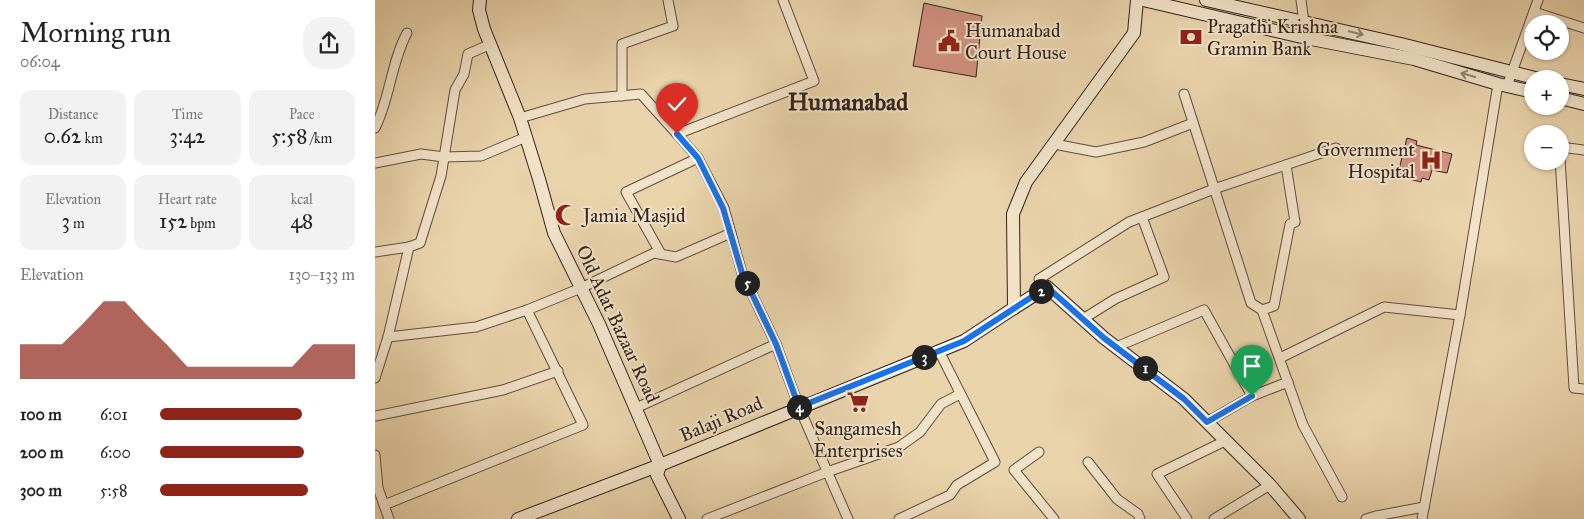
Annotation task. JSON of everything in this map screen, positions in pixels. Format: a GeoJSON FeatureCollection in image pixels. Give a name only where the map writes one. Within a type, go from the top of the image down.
{"type":"FeatureCollection","features":[{"type":"Feature","properties":{"kind":"street","name":"Old Adat Bazaar Road"},"geometry":{"type":"LineString","coordinates":[[480,0],[479,10],[483,29],[491,44],[520,118],[555,233],[661,465],[657,475],[679,519]]}},
{"type":"Feature","properties":{"kind":"street"},"geometry":{"type":"LineString","coordinates":[[622,96],[622,44],[673,26],[669,0]]}},
{"type":"Feature","properties":{"kind":"street"},"geometry":{"type":"LineString","coordinates":[[677,134],[813,81],[783,0]]}},
{"type":"Feature","properties":{"kind":"street"},"geometry":{"type":"LineString","coordinates":[[1013,308],[1013,214],[1026,182],[1134,33],[1137,0]]}},
{"type":"Feature","properties":{"kind":"street"},"geometry":{"type":"LineString","coordinates":[[1143,0],[1306,38],[1414,59],[1524,90]]}},
{"type":"Feature","properties":{"kind":"street"},"geometry":{"type":"LineString","coordinates":[[1206,0],[1401,44],[1524,76]]}},
{"type":"Feature","properties":{"kind":"street"},"geometry":{"type":"LineString","coordinates":[[1301,0],[1306,38]]}},
{"type":"Feature","properties":{"kind":"street"},"geometry":{"type":"LineString","coordinates":[[1422,519],[1503,85],[1512,73],[1538,0]]}},
{"type":"Feature","properties":{"kind":"street"},"geometry":{"type":"LineString","coordinates":[[1534,12],[1584,28]]}},
{"type":"Feature","properties":{"kind":"street"},"geometry":{"type":"LineString","coordinates":[[375,128],[383,109],[399,48],[407,33]]}},
{"type":"Feature","properties":{"kind":"street"},"geometry":{"type":"LineString","coordinates":[[375,252],[409,247],[421,243],[441,176],[455,90],[464,74],[468,54],[491,44]]}},
{"type":"Feature","properties":{"kind":"street"},"geometry":{"type":"LineString","coordinates":[[1569,86],[1584,89]]}},
{"type":"Feature","properties":{"kind":"street"},"geometry":{"type":"LineString","coordinates":[[520,118],[585,99],[641,94],[698,158],[723,208],[742,273],[776,344],[799,407],[848,519]]}},
{"type":"Feature","properties":{"kind":"street"},"geometry":{"type":"LineString","coordinates":[[1183,94],[1251,303],[1262,310],[1303,425],[1342,497]]}},
{"type":"Feature","properties":{"kind":"street"},"geometry":{"type":"LineString","coordinates":[[1569,100],[1584,104]]}},
{"type":"Feature","properties":{"kind":"street"},"geometry":{"type":"LineString","coordinates":[[1054,144],[1096,152],[1144,142],[1193,123]]}},
{"type":"Feature","properties":{"kind":"street"},"geometry":{"type":"LineString","coordinates":[[375,163],[421,154],[444,157],[481,156],[526,138]]}},
{"type":"Feature","properties":{"kind":"street"},"geometry":{"type":"LineString","coordinates":[[1299,519],[1270,485],[1184,399],[1116,347],[1039,279],[1129,222],[1214,189],[1336,148]]}},
{"type":"Feature","properties":{"kind":"street"},"geometry":{"type":"LineString","coordinates":[[1569,148],[1584,150]]}},
{"type":"Feature","properties":{"kind":"street"},"geometry":{"type":"LineString","coordinates":[[661,254],[626,192],[698,158]]}},
{"type":"Feature","properties":{"kind":"street"},"geometry":{"type":"LineString","coordinates":[[1262,310],[1274,306],[1290,224],[1295,222],[1286,165]]}},
{"type":"Feature","properties":{"kind":"street"},"geometry":{"type":"LineString","coordinates":[[1561,170],[1574,388],[1584,389]]}},
{"type":"Feature","properties":{"kind":"street"},"geometry":{"type":"LineString","coordinates":[[1083,319],[1115,300],[1164,277],[1142,217]]}},
{"type":"Feature","properties":{"kind":"street"},"geometry":{"type":"LineString","coordinates":[[388,336],[476,327],[527,310],[581,288],[654,253],[676,257],[731,233]]}},
{"type":"Feature","properties":{"kind":"street"},"geometry":{"type":"LineString","coordinates":[[375,378],[388,336],[409,247]]}},
{"type":"Feature","properties":{"kind":"street","name":"Balaji Road"},"geometry":{"type":"LineString","coordinates":[[518,519],[661,465],[964,341],[1047,287]]}},
{"type":"Feature","properties":{"kind":"street"},"geometry":{"type":"LineString","coordinates":[[1280,358],[1384,307],[1460,315]]}},
{"type":"Feature","properties":{"kind":"street"},"geometry":{"type":"LineString","coordinates":[[384,506],[583,424],[527,310]]}},
{"type":"Feature","properties":{"kind":"street"},"geometry":{"type":"LineString","coordinates":[[1116,347],[1204,310],[1252,396]]}},
{"type":"Feature","properties":{"kind":"street"},"geometry":{"type":"LineString","coordinates":[[636,408],[776,344]]}},
{"type":"Feature","properties":{"kind":"street"},"geometry":{"type":"LineString","coordinates":[[899,519],[950,495],[957,485],[995,462],[939,351]]}},
{"type":"Feature","properties":{"kind":"street"},"geometry":{"type":"LineString","coordinates":[[375,416],[503,390],[558,372]]}},
{"type":"Feature","properties":{"kind":"street"},"geometry":{"type":"LineString","coordinates":[[1207,422],[1252,396],[1288,382]]}},
{"type":"Feature","properties":{"kind":"street"},"geometry":{"type":"LineString","coordinates":[[707,519],[827,472],[899,447],[920,432],[941,404],[960,394]]}},
{"type":"Feature","properties":{"kind":"street"},"geometry":{"type":"LineString","coordinates":[[1187,519],[1157,474],[1225,440]]}},
{"type":"Feature","properties":{"kind":"street"},"geometry":{"type":"LineString","coordinates":[[1039,452],[1014,470],[1050,518]]}},
{"type":"Feature","properties":{"kind":"street"},"geometry":{"type":"LineString","coordinates":[[375,455],[378,488],[386,518]]}},
{"type":"Feature","properties":{"kind":"street"},"geometry":{"type":"LineString","coordinates":[[1088,462],[1117,499],[1138,514],[1140,519]]}},
{"type":"Feature","properties":{"kind":"street"},"geometry":{"type":"LineString","coordinates":[[1214,519],[1270,485]]}},
{"type":"Feature","properties":{"kind":"street"},"geometry":{"type":"LineString","coordinates":[[1366,519],[1424,507]]}},
{"type":"Feature","properties":{"kind":"building","name":"Humanabad Court House"},"geometry":{"type":"Polygon","coordinates":[[[924,3],[982,16],[976,77],[913,66],[924,3]]]}},
{"type":"Feature","properties":{"kind":"building"},"geometry":{"type":"Polygon","coordinates":[[[1407,138],[1417,141],[1416,145],[1452,154],[1447,173],[1432,170],[1429,180],[1422,178],[1421,182],[1405,178],[1406,175],[1398,173],[1407,138]]]}},
{"type":"Feature","properties":{"kind":"place","name":"Pragathi Krishna Gramin Bank"},"geometry":{"type":"Point","coordinates":[1191,37]}},
{"type":"Feature","properties":{"kind":"place","name":"Humanabad Court House"},"geometry":{"type":"Point","coordinates":[949,41]}},
{"type":"Feature","properties":{"kind":"place","name":"Government Hospital"},"geometry":{"type":"Point","coordinates":[1431,160]}},
{"type":"Feature","properties":{"kind":"place","name":"Jamia Masjid"},"geometry":{"type":"Point","coordinates":[566,215]}},
{"type":"Feature","properties":{"kind":"place","name":"Sangamesh Enterprises"},"geometry":{"type":"Point","coordinates":[858,402]}},
{"type":"Feature","properties":{"kind":"district","name":"Humanabad"},"geometry":{"type":"Point","coordinates":[848,102]}},
{"type":"Feature","properties":{"kind":"route"},"geometry":{"type":"LineString","coordinates":[[677,134],[698,158],[723,208],[742,273],[776,344],[799,407],[964,341],[1047,287],[1104,338],[1184,399],[1207,422],[1252,396]]}}]}
